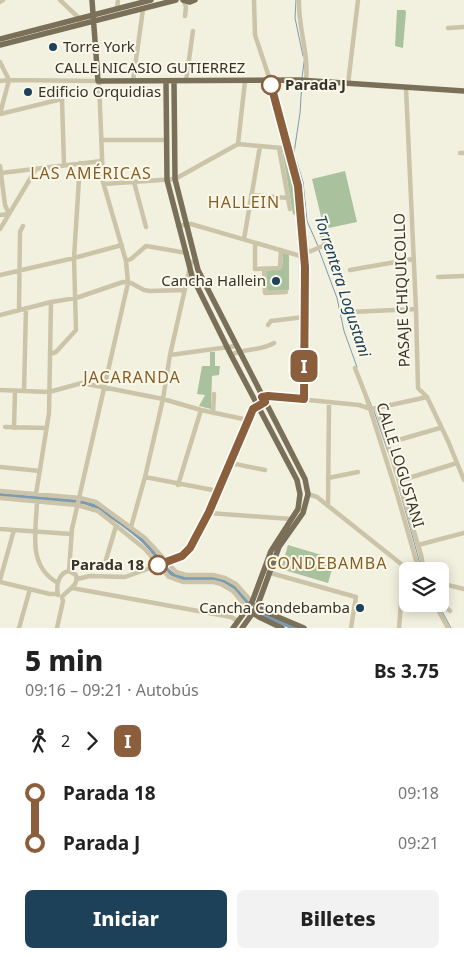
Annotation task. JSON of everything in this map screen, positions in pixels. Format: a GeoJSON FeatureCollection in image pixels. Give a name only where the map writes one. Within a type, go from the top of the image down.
{"type":"FeatureCollection","features":[{"type":"Feature","properties":{"kind":"main road"},"geometry":{"type":"LineString","coordinates":[[92,0],[98,81]]}},
{"type":"Feature","properties":{"kind":"main road"},"geometry":{"type":"LineString","coordinates":[[93,18],[144,9],[176,0]]}},
{"type":"Feature","properties":{"kind":"main road"},"geometry":{"type":"LineString","coordinates":[[184,0],[190,2],[195,0]]}},
{"type":"Feature","properties":{"kind":"main road"},"geometry":{"type":"LineString","coordinates":[[0,45],[146,1]]}},
{"type":"Feature","properties":{"kind":"main road"},"geometry":{"type":"LineString","coordinates":[[0,39],[80,22]]}},
{"type":"Feature","properties":{"kind":"main road","name":"CALLE NICASIO GUTIERREZ"},"geometry":{"type":"LineString","coordinates":[[98,81],[270,80],[464,92]]}},
{"type":"Feature","properties":{"kind":"main road"},"geometry":{"type":"LineString","coordinates":[[166,81],[167,180],[192,276],[299,487],[300,501],[292,519],[273,545],[257,608],[242,628]]}},
{"type":"Feature","properties":{"kind":"main road"},"geometry":{"type":"LineString","coordinates":[[174,82],[175,179],[203,282],[304,479],[308,494],[303,513],[279,547],[248,609],[233,628]]}},
{"type":"Feature","properties":{"kind":"main road"},"geometry":{"type":"LineString","coordinates":[[252,602],[257,608],[304,628]]}},
{"type":"Feature","properties":{"kind":"main road"},"geometry":{"type":"LineString","coordinates":[[248,609],[253,614],[282,628]]}},
{"type":"Feature","properties":{"kind":"street"},"geometry":{"type":"LineString","coordinates":[[60,0],[80,22]]}},
{"type":"Feature","properties":{"kind":"street"},"geometry":{"type":"LineString","coordinates":[[117,9],[118,0]]}},
{"type":"Feature","properties":{"kind":"street"},"geometry":{"type":"LineString","coordinates":[[184,0],[186,7],[185,16]]}},
{"type":"Feature","properties":{"kind":"street"},"geometry":{"type":"LineString","coordinates":[[254,0],[255,35],[291,149],[298,186],[304,256],[304,399]]}},
{"type":"Feature","properties":{"kind":"street"},"geometry":{"type":"LineString","coordinates":[[300,0],[299,18],[308,63],[303,81]]}},
{"type":"Feature","properties":{"kind":"street"},"geometry":{"type":"LineString","coordinates":[[348,84],[358,0]]}},
{"type":"Feature","properties":{"kind":"street"},"geometry":{"type":"LineString","coordinates":[[133,81],[144,9]]}},
{"type":"Feature","properties":{"kind":"street"},"geometry":{"type":"LineString","coordinates":[[448,28],[464,27]]}},
{"type":"Feature","properties":{"kind":"street"},"geometry":{"type":"LineString","coordinates":[[186,81],[192,31]]}},
{"type":"Feature","properties":{"kind":"street"},"geometry":{"type":"LineString","coordinates":[[0,62],[9,80],[0,114],[62,100],[64,165]]}},
{"type":"Feature","properties":{"kind":"street","name":"CALLE NICASIO GUTIERREZ"},"geometry":{"type":"LineString","coordinates":[[0,81],[98,81]]}},
{"type":"Feature","properties":{"kind":"street"},"geometry":{"type":"LineString","coordinates":[[69,570],[71,534],[128,283],[126,260],[104,184],[98,81]]}},
{"type":"Feature","properties":{"kind":"street"},"geometry":{"type":"LineString","coordinates":[[238,144],[246,81]]}},
{"type":"Feature","properties":{"kind":"street","name":"PASAJE CHIQUICOLLO"},"geometry":{"type":"LineString","coordinates":[[406,88],[418,388],[427,397],[464,480]]}},
{"type":"Feature","properties":{"kind":"street"},"geometry":{"type":"LineString","coordinates":[[101,140],[166,140]]}},
{"type":"Feature","properties":{"kind":"street"},"geometry":{"type":"LineString","coordinates":[[104,184],[175,179],[238,144],[291,149]]}},
{"type":"Feature","properties":{"kind":"street"},"geometry":{"type":"LineString","coordinates":[[244,239],[260,146]]}},
{"type":"Feature","properties":{"kind":"street"},"geometry":{"type":"LineString","coordinates":[[279,148],[290,209]]}},
{"type":"Feature","properties":{"kind":"street"},"geometry":{"type":"LineString","coordinates":[[0,173],[102,161]]}},
{"type":"Feature","properties":{"kind":"street"},"geometry":{"type":"LineString","coordinates":[[50,354],[56,352],[75,333],[74,258],[80,163]]}},
{"type":"Feature","properties":{"kind":"street"},"geometry":{"type":"LineString","coordinates":[[0,166],[8,214]]}},
{"type":"Feature","properties":{"kind":"street"},"geometry":{"type":"LineString","coordinates":[[0,229],[36,168]]}},
{"type":"Feature","properties":{"kind":"street"},"geometry":{"type":"LineString","coordinates":[[134,182],[146,227]]}},
{"type":"Feature","properties":{"kind":"street"},"geometry":{"type":"LineString","coordinates":[[251,195],[288,198]]}},
{"type":"Feature","properties":{"kind":"street"},"geometry":{"type":"LineString","coordinates":[[0,215],[8,214]]}},
{"type":"Feature","properties":{"kind":"street"},"geometry":{"type":"LineString","coordinates":[[178,226],[187,224],[211,229],[304,256],[324,245],[321,234]]}},
{"type":"Feature","properties":{"kind":"street"},"geometry":{"type":"LineString","coordinates":[[19,310],[20,232],[23,226]]}},
{"type":"Feature","properties":{"kind":"street"},"geometry":{"type":"LineString","coordinates":[[255,243],[255,269],[280,268],[281,250]]}},
{"type":"Feature","properties":{"kind":"street"},"geometry":{"type":"LineString","coordinates":[[0,275],[122,245]]}},
{"type":"Feature","properties":{"kind":"street"},"geometry":{"type":"LineString","coordinates":[[126,260],[131,259],[146,246],[185,254],[193,250]]}},
{"type":"Feature","properties":{"kind":"street"},"geometry":{"type":"LineString","coordinates":[[350,270],[413,259]]}},
{"type":"Feature","properties":{"kind":"street"},"geometry":{"type":"LineString","coordinates":[[131,527],[163,399],[184,290],[192,262],[196,260]]}},
{"type":"Feature","properties":{"kind":"street"},"geometry":{"type":"LineString","coordinates":[[264,269],[265,293],[286,292]]}},
{"type":"Feature","properties":{"kind":"street"},"geometry":{"type":"LineString","coordinates":[[438,277],[464,276]]}},
{"type":"Feature","properties":{"kind":"street"},"geometry":{"type":"LineString","coordinates":[[0,315],[51,302],[76,298],[123,282],[144,290],[184,290]]}},
{"type":"Feature","properties":{"kind":"street"},"geometry":{"type":"LineString","coordinates":[[36,494],[49,413],[51,302]]}},
{"type":"Feature","properties":{"kind":"street"},"geometry":{"type":"LineString","coordinates":[[24,391],[26,308]]}},
{"type":"Feature","properties":{"kind":"street"},"geometry":{"type":"LineString","coordinates":[[351,312],[416,309]]}},
{"type":"Feature","properties":{"kind":"street"},"geometry":{"type":"LineString","coordinates":[[268,325],[271,321],[304,317]]}},
{"type":"Feature","properties":{"kind":"street"},"geometry":{"type":"LineString","coordinates":[[170,355],[228,348],[268,347],[274,343]]}},
{"type":"Feature","properties":{"kind":"street"},"geometry":{"type":"LineString","coordinates":[[231,355],[237,348]]}},
{"type":"Feature","properties":{"kind":"street","name":"CALLE LOGUSTANI"},"geometry":{"type":"LineString","coordinates":[[355,368],[388,443],[422,562]]}},
{"type":"Feature","properties":{"kind":"street"},"geometry":{"type":"LineString","coordinates":[[0,390],[49,392],[82,383],[163,399],[213,413],[248,420]]}},
{"type":"Feature","properties":{"kind":"street"},"geometry":{"type":"LineString","coordinates":[[14,428],[15,391]]}},
{"type":"Feature","properties":{"kind":"street"},"geometry":{"type":"LineString","coordinates":[[213,413],[214,394]]}},
{"type":"Feature","properties":{"kind":"street"},"geometry":{"type":"LineString","coordinates":[[14,530],[0,581],[60,596],[72,588],[77,579],[90,576],[125,577],[173,560],[187,552],[209,512],[253,409],[257,403],[268,396],[360,405],[373,408],[427,397]]}},
{"type":"Feature","properties":{"kind":"street"},"geometry":{"type":"LineString","coordinates":[[328,506],[329,402]]}},
{"type":"Feature","properties":{"kind":"street","name":"CALLE LOGUSTANI"},"geometry":{"type":"LineString","coordinates":[[373,408],[416,562]]}},
{"type":"Feature","properties":{"kind":"street"},"geometry":{"type":"LineString","coordinates":[[178,485],[201,410]]}},
{"type":"Feature","properties":{"kind":"street"},"geometry":{"type":"LineString","coordinates":[[5,427],[46,428]]}},
{"type":"Feature","properties":{"kind":"street"},"geometry":{"type":"LineString","coordinates":[[388,443],[440,428]]}},
{"type":"Feature","properties":{"kind":"street"},"geometry":{"type":"LineString","coordinates":[[230,463],[266,470]]}},
{"type":"Feature","properties":{"kind":"street"},"geometry":{"type":"LineString","coordinates":[[400,481],[457,463]]}},
{"type":"Feature","properties":{"kind":"street"},"geometry":{"type":"LineString","coordinates":[[0,467],[40,471]]}},
{"type":"Feature","properties":{"kind":"street"},"geometry":{"type":"LineString","coordinates":[[328,478],[358,472]]}},
{"type":"Feature","properties":{"kind":"street"},"geometry":{"type":"LineString","coordinates":[[145,477],[178,485],[218,491]]}},
{"type":"Feature","properties":{"kind":"street"},"geometry":{"type":"LineString","coordinates":[[0,491],[36,494],[79,501],[98,511],[162,563],[181,574],[213,575],[230,580],[252,602]]}},
{"type":"Feature","properties":{"kind":"street"},"geometry":{"type":"LineString","coordinates":[[308,494],[318,497],[399,564]]}},
{"type":"Feature","properties":{"kind":"street"},"geometry":{"type":"LineString","coordinates":[[0,498],[37,502],[96,502],[152,544],[169,577],[191,583],[214,582],[221,584],[233,591],[248,609]]}},
{"type":"Feature","properties":{"kind":"street"},"geometry":{"type":"LineString","coordinates":[[37,502],[36,552],[40,566],[47,577],[58,583]]}},
{"type":"Feature","properties":{"kind":"street"},"geometry":{"type":"LineString","coordinates":[[209,512],[292,519]]}},
{"type":"Feature","properties":{"kind":"street"},"geometry":{"type":"LineString","coordinates":[[105,563],[116,526]]}},
{"type":"Feature","properties":{"kind":"street"},"geometry":{"type":"LineString","coordinates":[[0,529],[71,534]]}},
{"type":"Feature","properties":{"kind":"street"},"geometry":{"type":"LineString","coordinates":[[418,545],[464,533]]}},
{"type":"Feature","properties":{"kind":"street"},"geometry":{"type":"LineString","coordinates":[[57,628],[63,601],[60,596],[58,583],[61,574],[69,570]]}},
{"type":"Feature","properties":{"kind":"street"},"geometry":{"type":"LineString","coordinates":[[69,570],[76,575],[77,579]]}},
{"type":"Feature","properties":{"kind":"street"},"geometry":{"type":"LineString","coordinates":[[266,572],[356,597],[351,628]]}},
{"type":"Feature","properties":{"kind":"street"},"geometry":{"type":"LineString","coordinates":[[449,585],[464,589]]}},
{"type":"Feature","properties":{"kind":"street"},"geometry":{"type":"LineString","coordinates":[[72,588],[231,617],[238,621]]}},
{"type":"Feature","properties":{"kind":"street"},"geometry":{"type":"LineString","coordinates":[[20,628],[30,589]]}},
{"type":"Feature","properties":{"kind":"street"},"geometry":{"type":"LineString","coordinates":[[399,628],[400,612]]}},
{"type":"Feature","properties":{"kind":"street"},"geometry":{"type":"LineString","coordinates":[[439,612],[448,628]]}},
{"type":"Feature","properties":{"kind":"green space"},"geometry":{"type":"Polygon","coordinates":[[[397,10],[405,10],[406,12],[403,48],[395,46],[397,10]]]}},
{"type":"Feature","properties":{"kind":"green space"},"geometry":{"type":"Polygon","coordinates":[[[282,150],[287,150],[297,184],[300,217],[293,214],[282,150]]]}},
{"type":"Feature","properties":{"kind":"green space"},"geometry":{"type":"Polygon","coordinates":[[[345,171],[357,222],[324,229],[312,179],[345,171]]]}},
{"type":"Feature","properties":{"kind":"green space"},"geometry":{"type":"Polygon","coordinates":[[[283,253],[289,254],[289,290],[268,291],[266,271],[282,268],[283,253]]]}},
{"type":"Feature","properties":{"kind":"green space"},"geometry":{"type":"Polygon","coordinates":[[[210,352],[215,352],[215,366],[220,366],[219,375],[212,376],[211,409],[199,406],[205,395],[197,394],[202,366],[210,366],[210,352]]]}},
{"type":"Feature","properties":{"kind":"green space"},"geometry":{"type":"Polygon","coordinates":[[[288,545],[335,559],[328,583],[281,569],[288,545]]]}},
{"type":"Feature","properties":{"kind":"waterway","name":"Torrentera Logustani"},"geometry":{"type":"LineString","coordinates":[[296,0],[295,18],[303,56]]}},
{"type":"Feature","properties":{"kind":"waterway","name":"Torrentera Logustani"},"geometry":{"type":"LineString","coordinates":[[302,78],[304,62]]}},
{"type":"Feature","properties":{"kind":"waterway","name":"Torrentera Logustani"},"geometry":{"type":"LineString","coordinates":[[302,82],[294,153],[303,182],[307,221],[318,246]]}},
{"type":"Feature","properties":{"kind":"waterway","name":"Torrentera Logustani"},"geometry":{"type":"LineString","coordinates":[[319,250],[337,298],[344,331],[357,367]]}},
{"type":"Feature","properties":{"kind":"waterway","name":"Torrentera Logustani"},"geometry":{"type":"LineString","coordinates":[[368,397],[372,407]]}},
{"type":"Feature","properties":{"kind":"waterway","name":"Torrentera Logustani"},"geometry":{"type":"LineString","coordinates":[[374,411],[388,452]]}},
{"type":"Feature","properties":{"kind":"waterway","name":"Torrentera Logustani"},"geometry":{"type":"LineString","coordinates":[[398,484],[420,562]]}},
{"type":"Feature","properties":{"kind":"waterway"},"geometry":{"type":"LineString","coordinates":[[0,495],[90,504],[108,514],[137,535],[172,574],[191,579],[211,578],[224,581],[234,587],[247,602]]}},
{"type":"Feature","properties":{"kind":"waterway","name":"Torrentera Logustani"},"geometry":{"type":"LineString","coordinates":[[442,612],[451,628]]}},
{"type":"Feature","properties":{"kind":"waterway"},"geometry":{"type":"LineString","coordinates":[[258,613],[294,628]]}},
{"type":"Feature","properties":{"kind":"bus line","name":"I"},"geometry":{"type":"LineString","coordinates":[[158,565],[182,556],[190,548],[209,512],[253,409],[265,402],[262,397],[304,399],[305,267],[298,186],[271,85]]}},
{"type":"Feature","properties":{"kind":"place","name":"Torre York"},"geometry":{"type":"Point","coordinates":[53,47]}},
{"type":"Feature","properties":{"kind":"place","name":"Parada J"},"geometry":{"type":"Point","coordinates":[271,85]}},
{"type":"Feature","properties":{"kind":"place","name":"Edificio Orquidias"},"geometry":{"type":"Point","coordinates":[28,92]}},
{"type":"Feature","properties":{"kind":"place","name":"Cancha Hallein"},"geometry":{"type":"Point","coordinates":[276,281]}},
{"type":"Feature","properties":{"kind":"place","name":"Parada 18"},"geometry":{"type":"Point","coordinates":[158,565]}},
{"type":"Feature","properties":{"kind":"place","name":"Cancha Condebamba"},"geometry":{"type":"Point","coordinates":[360,608]}},
{"type":"Feature","properties":{"kind":"district","name":"LAS AMÉRICAS"},"geometry":{"type":"Point","coordinates":[91,173]}},
{"type":"Feature","properties":{"kind":"district","name":"HALLEIN"},"geometry":{"type":"Point","coordinates":[244,202]}},
{"type":"Feature","properties":{"kind":"district","name":"JACARANDA"},"geometry":{"type":"Point","coordinates":[132,377]}},
{"type":"Feature","properties":{"kind":"district","name":"CONDEBAMBA"},"geometry":{"type":"Point","coordinates":[327,563]}}]}
